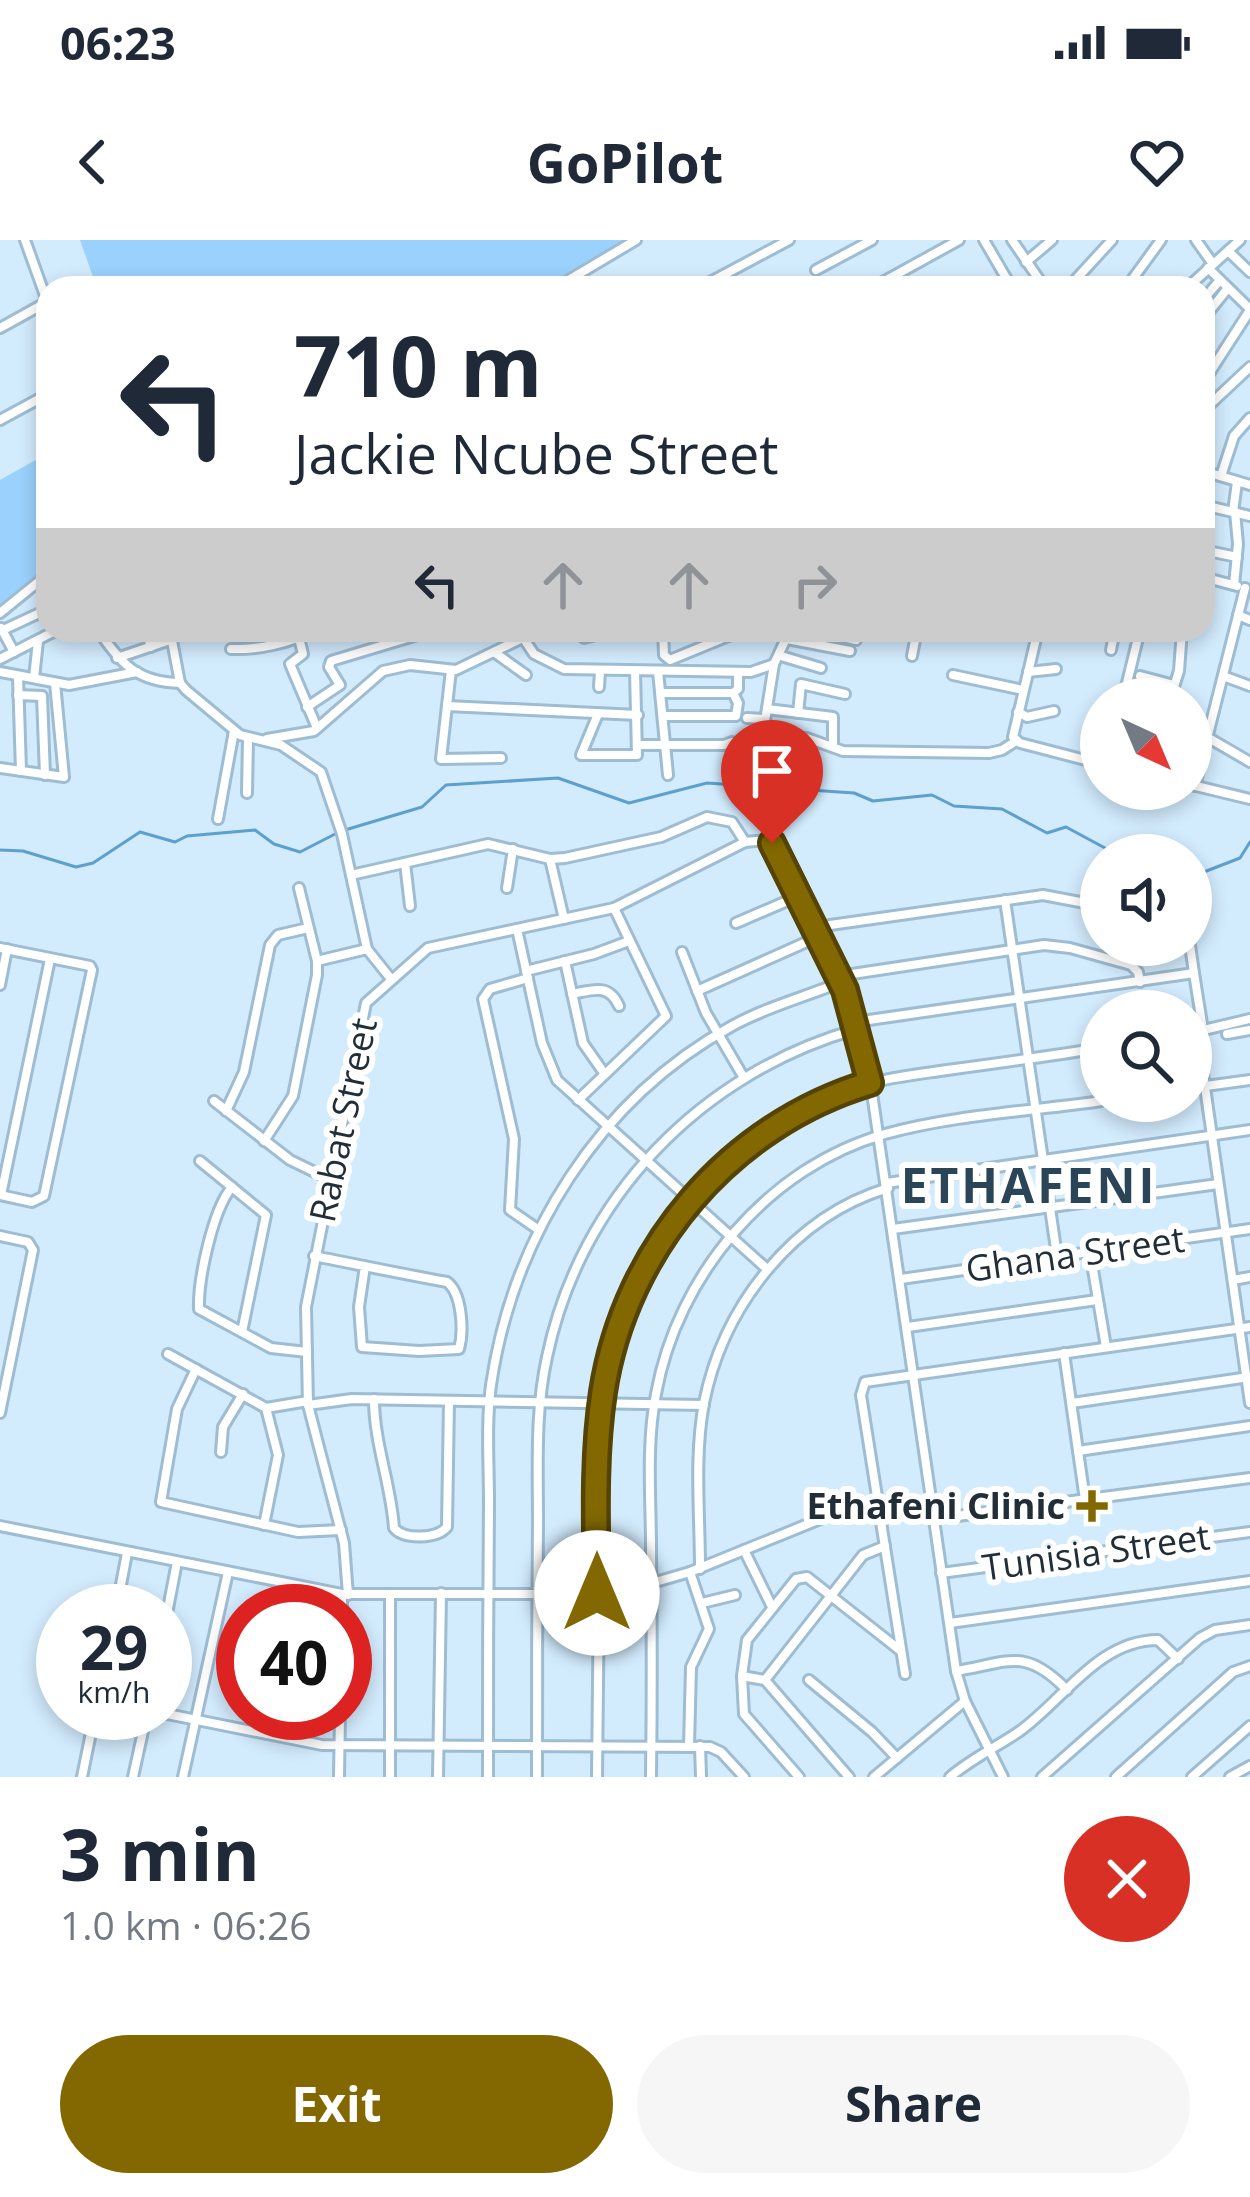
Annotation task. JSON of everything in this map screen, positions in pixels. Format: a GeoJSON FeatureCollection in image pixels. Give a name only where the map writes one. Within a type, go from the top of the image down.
{"type":"FeatureCollection","features":[{"type":"Feature","properties":{"kind":"street"},"geometry":{"type":"LineString","coordinates":[[25,240],[38,276]]}},
{"type":"Feature","properties":{"kind":"street"},"geometry":{"type":"LineString","coordinates":[[581,276],[636,240]]}},
{"type":"Feature","properties":{"kind":"street"},"geometry":{"type":"LineString","coordinates":[[724,276],[771,245],[789,240]]}},
{"type":"Feature","properties":{"kind":"street"},"geometry":{"type":"LineString","coordinates":[[816,270],[872,240]]}},
{"type":"Feature","properties":{"kind":"street"},"geometry":{"type":"LineString","coordinates":[[894,276],[959,240]]}},
{"type":"Feature","properties":{"kind":"street"},"geometry":{"type":"LineString","coordinates":[[983,240],[1005,276]]}},
{"type":"Feature","properties":{"kind":"street"},"geometry":{"type":"LineString","coordinates":[[1012,240],[1037,276]]}},
{"type":"Feature","properties":{"kind":"street"},"geometry":{"type":"LineString","coordinates":[[1026,262],[1052,240]]}},
{"type":"Feature","properties":{"kind":"street"},"geometry":{"type":"LineString","coordinates":[[1079,276],[1112,240]]}},
{"type":"Feature","properties":{"kind":"street"},"geometry":{"type":"LineString","coordinates":[[1135,276],[1161,240]]}},
{"type":"Feature","properties":{"kind":"street"},"geometry":{"type":"LineString","coordinates":[[1196,240],[1220,280],[1250,309],[1215,364]]}},
{"type":"Feature","properties":{"kind":"street"},"geometry":{"type":"LineString","coordinates":[[1200,276],[1240,240]]}},
{"type":"Feature","properties":{"kind":"street"},"geometry":{"type":"LineString","coordinates":[[1228,250],[1250,272]]}},
{"type":"Feature","properties":{"kind":"street"},"geometry":{"type":"LineString","coordinates":[[1215,286],[1220,280]]}},
{"type":"Feature","properties":{"kind":"street"},"geometry":{"type":"LineString","coordinates":[[1215,303],[1228,288]]}},
{"type":"Feature","properties":{"kind":"street"},"geometry":{"type":"LineString","coordinates":[[0,328],[36,309]]}},
{"type":"Feature","properties":{"kind":"street"},"geometry":{"type":"LineString","coordinates":[[1215,400],[1250,367]]}},
{"type":"Feature","properties":{"kind":"street"},"geometry":{"type":"LineString","coordinates":[[0,420],[36,400]]}},
{"type":"Feature","properties":{"kind":"street"},"geometry":{"type":"LineString","coordinates":[[1221,476],[1234,436],[1250,418]]}},
{"type":"Feature","properties":{"kind":"street"},"geometry":{"type":"LineString","coordinates":[[1215,474],[1250,485]]}},
{"type":"Feature","properties":{"kind":"street"},"geometry":{"type":"LineString","coordinates":[[1234,585],[1237,482]]}},
{"type":"Feature","properties":{"kind":"street"},"geometry":{"type":"LineString","coordinates":[[1215,508],[1250,516]]}},
{"type":"Feature","properties":{"kind":"street"},"geometry":{"type":"LineString","coordinates":[[1215,553],[1250,562]]}},
{"type":"Feature","properties":{"kind":"street"},"geometry":{"type":"LineString","coordinates":[[1212,718],[1248,589],[1215,580]]}},
{"type":"Feature","properties":{"kind":"street"},"geometry":{"type":"LineString","coordinates":[[0,613],[36,585]]}},
{"type":"Feature","properties":{"kind":"street"},"geometry":{"type":"LineString","coordinates":[[14,652],[1,628],[36,613]]}},
{"type":"Feature","properties":{"kind":"street"},"geometry":{"type":"LineString","coordinates":[[1238,615],[1250,620]]}},
{"type":"Feature","properties":{"kind":"street"},"geometry":{"type":"LineString","coordinates":[[0,658],[36,642]]}},
{"type":"Feature","properties":{"kind":"street"},"geometry":{"type":"LineString","coordinates":[[34,679],[38,642]]}},
{"type":"Feature","properties":{"kind":"street"},"geometry":{"type":"LineString","coordinates":[[106,642],[117,658],[153,682],[180,683]]}},
{"type":"Feature","properties":{"kind":"street"},"geometry":{"type":"LineString","coordinates":[[150,642],[152,647]]}},
{"type":"Feature","properties":{"kind":"street"},"geometry":{"type":"LineString","coordinates":[[117,658],[159,642]]}},
{"type":"Feature","properties":{"kind":"street"},"geometry":{"type":"LineString","coordinates":[[172,642],[180,683],[234,731],[266,740],[305,735],[317,728],[383,671],[410,665],[451,670],[508,642]]}},
{"type":"Feature","properties":{"kind":"street"},"geometry":{"type":"LineString","coordinates":[[231,649],[252,650],[278,642]]}},
{"type":"Feature","properties":{"kind":"street"},"geometry":{"type":"LineString","coordinates":[[305,642],[303,655],[290,664],[317,728]]}},
{"type":"Feature","properties":{"kind":"street"},"geometry":{"type":"LineString","coordinates":[[307,707],[340,685],[329,668],[331,661],[394,642]]}},
{"type":"Feature","properties":{"kind":"street"},"geometry":{"type":"LineString","coordinates":[[526,642],[534,654],[573,671],[758,671],[777,660],[821,668]]}},
{"type":"Feature","properties":{"kind":"street"},"geometry":{"type":"LineString","coordinates":[[663,642],[664,655],[670,660],[713,642]]}},
{"type":"Feature","properties":{"kind":"street"},"geometry":{"type":"LineString","coordinates":[[785,642],[777,660],[762,741],[807,738],[843,751],[989,753],[1014,739],[1080,758]]}},
{"type":"Feature","properties":{"kind":"street"},"geometry":{"type":"LineString","coordinates":[[815,642],[850,651]]}},
{"type":"Feature","properties":{"kind":"street"},"geometry":{"type":"LineString","coordinates":[[912,656],[915,642]]}},
{"type":"Feature","properties":{"kind":"street"},"geometry":{"type":"LineString","coordinates":[[1014,739],[1034,642]]}},
{"type":"Feature","properties":{"kind":"street"},"geometry":{"type":"LineString","coordinates":[[1111,650],[1113,642]]}},
{"type":"Feature","properties":{"kind":"street"},"geometry":{"type":"LineString","coordinates":[[1128,678],[1137,642]]}},
{"type":"Feature","properties":{"kind":"street"},"geometry":{"type":"LineString","coordinates":[[1176,678],[1180,642]]}},
{"type":"Feature","properties":{"kind":"street"},"geometry":{"type":"LineString","coordinates":[[494,652],[526,675]]}},
{"type":"Feature","properties":{"kind":"street"},"geometry":{"type":"LineString","coordinates":[[1028,673],[1056,669]]}},
{"type":"Feature","properties":{"kind":"street"},"geometry":{"type":"LineString","coordinates":[[451,670],[442,760],[501,758]]}},
{"type":"Feature","properties":{"kind":"street"},"geometry":{"type":"LineString","coordinates":[[599,687],[600,671]]}},
{"type":"Feature","properties":{"kind":"street"},"geometry":{"type":"LineString","coordinates":[[598,714],[581,755],[634,756],[639,745],[635,671]]}},
{"type":"Feature","properties":{"kind":"street"},"geometry":{"type":"LineString","coordinates":[[658,671],[668,775]]}},
{"type":"Feature","properties":{"kind":"street"},"geometry":{"type":"LineString","coordinates":[[0,672],[78,685],[100,676],[137,672]]}},
{"type":"Feature","properties":{"kind":"street"},"geometry":{"type":"LineString","coordinates":[[662,693],[733,693],[738,688],[738,672]]}},
{"type":"Feature","properties":{"kind":"street"},"geometry":{"type":"LineString","coordinates":[[953,675],[1023,690]]}},
{"type":"Feature","properties":{"kind":"street"},"geometry":{"type":"LineString","coordinates":[[18,676],[21,771]]}},
{"type":"Feature","properties":{"kind":"street"},"geometry":{"type":"LineString","coordinates":[[1139,676],[1147,678]]}},
{"type":"Feature","properties":{"kind":"street"},"geometry":{"type":"LineString","coordinates":[[1223,676],[1250,686]]}},
{"type":"Feature","properties":{"kind":"street"},"geometry":{"type":"LineString","coordinates":[[0,768],[64,777],[55,683]]}},
{"type":"Feature","properties":{"kind":"street"},"geometry":{"type":"LineString","coordinates":[[798,713],[801,684],[845,694]]}},
{"type":"Feature","properties":{"kind":"street"},"geometry":{"type":"LineString","coordinates":[[665,716],[735,716],[738,706],[733,693]]}},
{"type":"Feature","properties":{"kind":"street"},"geometry":{"type":"LineString","coordinates":[[18,695],[42,696],[45,775]]}},
{"type":"Feature","properties":{"kind":"street"},"geometry":{"type":"LineString","coordinates":[[447,706],[638,716]]}},
{"type":"Feature","properties":{"kind":"street"},"geometry":{"type":"LineString","coordinates":[[1018,712],[1027,717],[1054,711]]}},
{"type":"Feature","properties":{"kind":"street"},"geometry":{"type":"LineString","coordinates":[[747,718],[798,713],[833,717],[833,746]]}},
{"type":"Feature","properties":{"kind":"street"},"geometry":{"type":"LineString","coordinates":[[218,818],[234,731]]}},
{"type":"Feature","properties":{"kind":"street"},"geometry":{"type":"LineString","coordinates":[[227,782],[250,787],[248,738]]}},
{"type":"Feature","properties":{"kind":"street"},"geometry":{"type":"LineString","coordinates":[[266,740],[291,750],[321,772],[342,834],[367,949],[391,979]]}},
{"type":"Feature","properties":{"kind":"street"},"geometry":{"type":"LineString","coordinates":[[1212,740],[1250,762]]}},
{"type":"Feature","properties":{"kind":"street"},"geometry":{"type":"LineString","coordinates":[[639,745],[732,742]]}},
{"type":"Feature","properties":{"kind":"street"},"geometry":{"type":"LineString","coordinates":[[1212,790],[1250,799]]}},
{"type":"Feature","properties":{"kind":"street"},"geometry":{"type":"LineString","coordinates":[[351,875],[480,845],[550,859],[662,837],[707,817],[727,819],[746,842]]}},
{"type":"Feature","properties":{"kind":"street","name":"Rabat Street"},"geometry":{"type":"LineString","coordinates":[[344,1584],[341,1530],[308,1403],[307,1299],[364,1007],[428,948],[614,908],[746,842],[761,839],[779,850],[801,896]]}},
{"type":"Feature","properties":{"kind":"street"},"geometry":{"type":"LineString","coordinates":[[507,888],[513,849]]}},
{"type":"Feature","properties":{"kind":"street"},"geometry":{"type":"LineString","coordinates":[[550,859],[564,919]]}},
{"type":"Feature","properties":{"kind":"street"},"geometry":{"type":"LineString","coordinates":[[405,863],[410,905]]}},
{"type":"Feature","properties":{"kind":"street"},"geometry":{"type":"LineString","coordinates":[[264,1141],[293,1096],[317,962],[298,888]]}},
{"type":"Feature","properties":{"kind":"street"},"geometry":{"type":"LineString","coordinates":[[697,991],[818,932],[1005,900],[1052,895],[1080,901]]}},
{"type":"Feature","properties":{"kind":"street"},"geometry":{"type":"LineString","coordinates":[[736,923],[801,896],[856,1025],[888,1185],[956,1671],[965,1701],[1003,1777]]}},
{"type":"Feature","properties":{"kind":"street"},"geometry":{"type":"LineString","coordinates":[[1005,900],[1057,1256]]}},
{"type":"Feature","properties":{"kind":"street"},"geometry":{"type":"LineString","coordinates":[[578,1100],[666,1016],[614,908]]}},
{"type":"Feature","properties":{"kind":"street"},"geometry":{"type":"LineString","coordinates":[[226,1111],[244,1072],[270,945],[278,935],[308,928]]}},
{"type":"Feature","properties":{"kind":"street"},"geometry":{"type":"LineString","coordinates":[[517,929],[548,1064],[556,1080],[767,1269]]}},
{"type":"Feature","properties":{"kind":"street"},"geometry":{"type":"LineString","coordinates":[[539,1230],[510,1210],[514,1139],[482,999],[490,989],[629,941]]}},
{"type":"Feature","properties":{"kind":"street"},"geometry":{"type":"LineString","coordinates":[[488,1777],[490,1402],[504,1321],[539,1230],[568,1178],[607,1125],[669,1068],[719,1034],[840,979],[1053,945],[1131,965],[1140,982]]}},
{"type":"Feature","properties":{"kind":"street"},"geometry":{"type":"LineString","coordinates":[[0,985],[4,949],[90,966],[44,1196],[32,1202],[1,1195],[50,959]]}},
{"type":"Feature","properties":{"kind":"street"},"geometry":{"type":"LineString","coordinates":[[317,962],[367,949]]}},
{"type":"Feature","properties":{"kind":"street"},"geometry":{"type":"LineString","coordinates":[[682,952],[697,991],[744,1078]]}},
{"type":"Feature","properties":{"kind":"street"},"geometry":{"type":"LineString","coordinates":[[565,961],[586,1049],[604,1073]]}},
{"type":"Feature","properties":{"kind":"street"},"geometry":{"type":"LineString","coordinates":[[1193,966],[1195,990]]}},
{"type":"Feature","properties":{"kind":"street"},"geometry":{"type":"LineString","coordinates":[[537,1777],[541,1402],[556,1318],[578,1262],[607,1211],[644,1161],[693,1113],[744,1078],[856,1025],[1194,973]]}},
{"type":"Feature","properties":{"kind":"street"},"geometry":{"type":"LineString","coordinates":[[572,994],[604,989],[619,1006]]}},
{"type":"Feature","properties":{"kind":"street"},"geometry":{"type":"LineString","coordinates":[[1212,1028],[1250,1019]]}},
{"type":"Feature","properties":{"kind":"street"},"geometry":{"type":"LineString","coordinates":[[1227,1034],[1250,1030]]}},
{"type":"Feature","properties":{"kind":"street"},"geometry":{"type":"LineString","coordinates":[[597,1777],[601,1404],[613,1345],[629,1300],[662,1238],[690,1200],[735,1157],[826,1100],[870,1083],[1080,1051]]}},
{"type":"Feature","properties":{"kind":"street"},"geometry":{"type":"LineString","coordinates":[[1212,1086],[1250,1080]]}},
{"type":"Feature","properties":{"kind":"street"},"geometry":{"type":"LineString","coordinates":[[214,1101],[302,1167],[329,1179]]}},
{"type":"Feature","properties":{"kind":"street"},"geometry":{"type":"LineString","coordinates":[[651,1777],[654,1404],[667,1349],[699,1279],[731,1236],[790,1183],[880,1136],[1080,1104]]}},
{"type":"Feature","properties":{"kind":"street"},"geometry":{"type":"LineString","coordinates":[[1210,1122],[1233,1280],[1245,1328],[1250,1403]]}},
{"type":"Feature","properties":{"kind":"street"},"geometry":{"type":"LineString","coordinates":[[700,1777],[691,1667],[709,1629],[695,1571],[704,1406],[729,1329],[767,1269],[820,1223],[888,1185],[1250,1130]]}},
{"type":"Feature","properties":{"kind":"street"},"geometry":{"type":"LineString","coordinates":[[200,1162],[261,1208],[267,1220],[242,1332]]}},
{"type":"Feature","properties":{"kind":"street"},"geometry":{"type":"LineString","coordinates":[[893,1229],[1218,1184]]}},
{"type":"Feature","properties":{"kind":"street"},"geometry":{"type":"LineString","coordinates":[[232,1186],[220,1204],[198,1304],[202,1312],[276,1350],[307,1352]]}},
{"type":"Feature","properties":{"kind":"street","name":"Ghana Street"},"geometry":{"type":"LineString","coordinates":[[901,1279],[1250,1229]]}},
{"type":"Feature","properties":{"kind":"street"},"geometry":{"type":"LineString","coordinates":[[0,1236],[28,1242],[33,1250],[0,1413]]}},
{"type":"Feature","properties":{"kind":"street"},"geometry":{"type":"LineString","coordinates":[[1090,1252],[1106,1347]]}},
{"type":"Feature","properties":{"kind":"street"},"geometry":{"type":"LineString","coordinates":[[314,1256],[365,1266],[453,1285],[461,1327],[459,1349],[362,1347],[358,1307],[365,1266]]}},
{"type":"Feature","properties":{"kind":"street"},"geometry":{"type":"LineString","coordinates":[[1233,1280],[1250,1277]]}},
{"type":"Feature","properties":{"kind":"street"},"geometry":{"type":"LineString","coordinates":[[908,1327],[1097,1300]]}},
{"type":"Feature","properties":{"kind":"street"},"geometry":{"type":"LineString","coordinates":[[905,1674],[862,1386],[869,1379],[1245,1328]]}},
{"type":"Feature","properties":{"kind":"street"},"geometry":{"type":"LineString","coordinates":[[1064,1353],[1085,1500]]}},
{"type":"Feature","properties":{"kind":"street"},"geometry":{"type":"LineString","coordinates":[[168,1354],[266,1408],[335,1399],[704,1406]]}},
{"type":"Feature","properties":{"kind":"street"},"geometry":{"type":"LineString","coordinates":[[196,1369],[177,1409],[160,1496],[166,1505],[314,1533],[341,1530]]}},
{"type":"Feature","properties":{"kind":"street"},"geometry":{"type":"LineString","coordinates":[[1072,1403],[1248,1378]]}},
{"type":"Feature","properties":{"kind":"street"},"geometry":{"type":"LineString","coordinates":[[221,1452],[224,1427],[243,1394]]}},
{"type":"Feature","properties":{"kind":"street"},"geometry":{"type":"LineString","coordinates":[[374,1399],[393,1524],[403,1535],[438,1535],[447,1527],[449,1401]]}},
{"type":"Feature","properties":{"kind":"street"},"geometry":{"type":"LineString","coordinates":[[264,1525],[278,1455],[266,1408]]}},
{"type":"Feature","properties":{"kind":"street"},"geometry":{"type":"LineString","coordinates":[[1078,1451],[1250,1426]]}},
{"type":"Feature","properties":{"kind":"street"},"geometry":{"type":"LineString","coordinates":[[372,1594],[597,1593],[695,1571],[850,1507],[878,1507],[934,1519],[1250,1478]]}},
{"type":"Feature","properties":{"kind":"street"},"geometry":{"type":"LineString","coordinates":[[0,1526],[289,1584]]}},
{"type":"Feature","properties":{"kind":"street","name":"Tunisia Street"},"geometry":{"type":"LineString","coordinates":[[941,1573],[1250,1532]]}},
{"type":"Feature","properties":{"kind":"street"},"geometry":{"type":"LineString","coordinates":[[765,1680],[863,1555],[885,1546]]}},
{"type":"Feature","properties":{"kind":"street"},"geometry":{"type":"LineString","coordinates":[[744,1550],[772,1607]]}},
{"type":"Feature","properties":{"kind":"street"},"geometry":{"type":"LineString","coordinates":[[121,1584],[127,1553]]}},
{"type":"Feature","properties":{"kind":"street"},"geometry":{"type":"LineString","coordinates":[[173,1584],[178,1562]]}},
{"type":"Feature","properties":{"kind":"street"},"geometry":{"type":"LineString","coordinates":[[183,1777],[228,1572]]}},
{"type":"Feature","properties":{"kind":"street"},"geometry":{"type":"LineString","coordinates":[[799,1777],[744,1714],[745,1645],[772,1607],[801,1576],[902,1652]]}},
{"type":"Feature","properties":{"kind":"street"},"geometry":{"type":"LineString","coordinates":[[950,1623],[1250,1581]]}},
{"type":"Feature","properties":{"kind":"street"},"geometry":{"type":"LineString","coordinates":[[438,1777],[441,1593]]}},
{"type":"Feature","properties":{"kind":"street"},"geometry":{"type":"LineString","coordinates":[[390,1594],[390,1777]]}},
{"type":"Feature","properties":{"kind":"street"},"geometry":{"type":"LineString","coordinates":[[702,1604],[735,1595]]}},
{"type":"Feature","properties":{"kind":"street"},"geometry":{"type":"LineString","coordinates":[[1042,1777],[1210,1632],[1250,1625]]}},
{"type":"Feature","properties":{"kind":"street"},"geometry":{"type":"LineString","coordinates":[[950,1777],[1020,1731],[1111,1652],[1133,1642],[1161,1641],[1178,1659]]}},
{"type":"Feature","properties":{"kind":"street"},"geometry":{"type":"LineString","coordinates":[[956,1671],[1032,1662],[1046,1668],[1067,1690]]}},
{"type":"Feature","properties":{"kind":"street"},"geometry":{"type":"LineString","coordinates":[[1116,1777],[1233,1672],[1250,1666]]}},
{"type":"Feature","properties":{"kind":"street"},"geometry":{"type":"LineString","coordinates":[[742,1676],[765,1680],[849,1777]]}},
{"type":"Feature","properties":{"kind":"street"},"geometry":{"type":"LineString","coordinates":[[808,1680],[896,1758]]}},
{"type":"Feature","properties":{"kind":"street"},"geometry":{"type":"LineString","coordinates":[[874,1777],[965,1701]]}},
{"type":"Feature","properties":{"kind":"street"},"geometry":{"type":"LineString","coordinates":[[192,1718],[305,1743],[339,1745],[695,1746],[718,1750],[744,1777]]}},
{"type":"Feature","properties":{"kind":"street"},"geometry":{"type":"LineString","coordinates":[[1192,1777],[1250,1726]]}},
{"type":"Feature","properties":{"kind":"street"},"geometry":{"type":"LineString","coordinates":[[82,1777],[90,1740]]}},
{"type":"Feature","properties":{"kind":"street"},"geometry":{"type":"LineString","coordinates":[[134,1777],[142,1740]]}},
{"type":"Feature","properties":{"kind":"street"},"geometry":{"type":"LineString","coordinates":[[339,1740],[339,1777]]}},
{"type":"Feature","properties":{"kind":"street"},"geometry":{"type":"LineString","coordinates":[[1230,1777],[1250,1766]]}},
{"type":"Feature","properties":{"kind":"shaded area"},"geometry":{"type":"Polygon","coordinates":[[[80,240],[632,240],[573,276],[93,276],[80,240]]]}},
{"type":"Feature","properties":{"kind":"shaded area"},"geometry":{"type":"Polygon","coordinates":[[[36,460],[36,587],[0,616],[0,480],[36,460]]]}},
{"type":"Feature","properties":{"kind":"waterway"},"geometry":{"type":"LineString","coordinates":[[345,830],[422,807],[446,785],[558,778],[629,803],[707,783],[854,793],[873,801],[932,795],[954,806],[1002,809],[1047,833],[1066,827],[1080,835]]}},
{"type":"Feature","properties":{"kind":"waterway"},"geometry":{"type":"LineString","coordinates":[[0,850],[23,851],[76,867],[93,863],[140,832],[175,842],[187,836],[255,830],[274,844],[300,852],[339,832]]}},
{"type":"Feature","properties":{"kind":"waterway"},"geometry":{"type":"LineString","coordinates":[[1212,869],[1240,858],[1250,842]]}},
{"type":"Feature","properties":{"kind":"place","name":"Ethafeni Clinic"},"geometry":{"type":"Point","coordinates":[1092,1506]}},
{"type":"Feature","properties":{"kind":"district","name":"ETHAFENI"},"geometry":{"type":"Point","coordinates":[1029,1186]}},
{"type":"Feature","properties":{"kind":"route"},"geometry":{"type":"LineString","coordinates":[[597,1593],[602,1394],[617,1331],[644,1267],[683,1208],[735,1157],[793,1117],[870,1083],[845,990],[772,843]]}}]}
